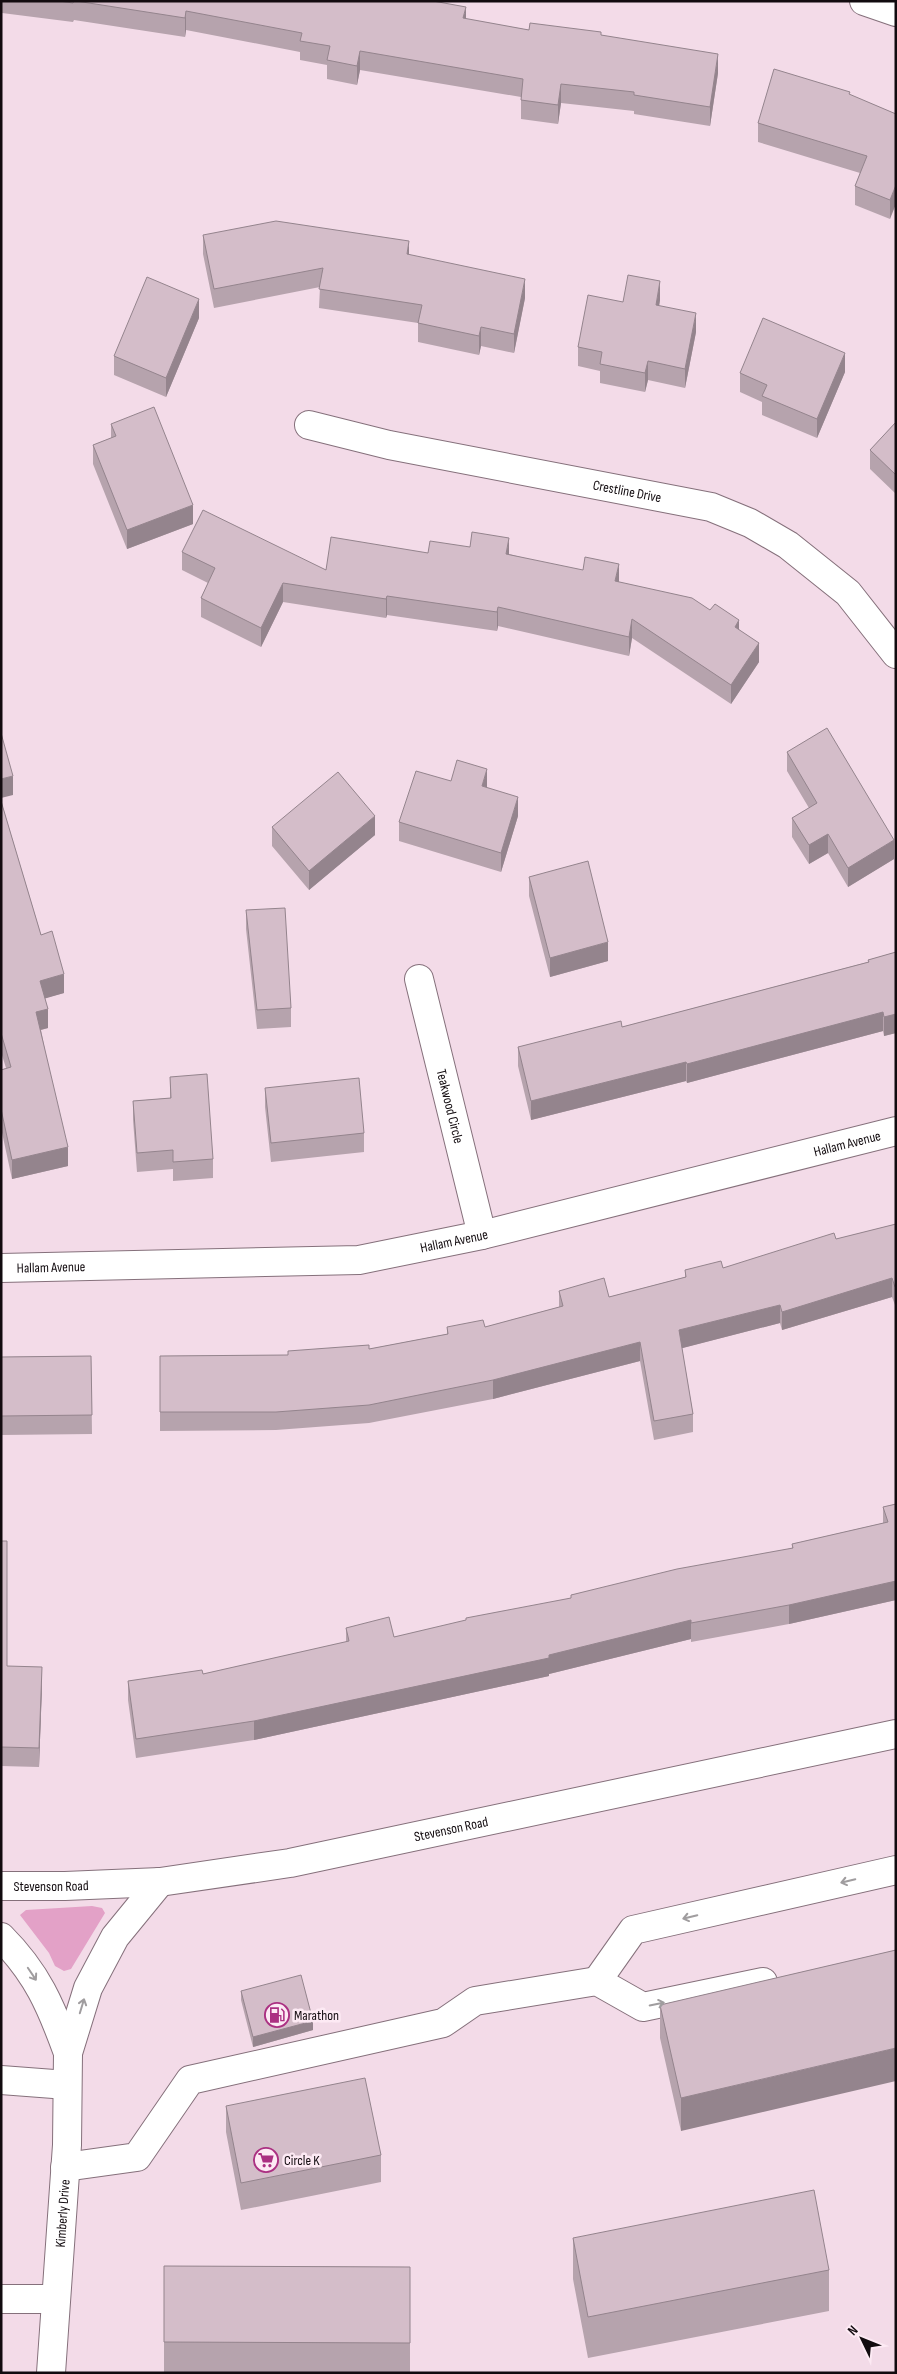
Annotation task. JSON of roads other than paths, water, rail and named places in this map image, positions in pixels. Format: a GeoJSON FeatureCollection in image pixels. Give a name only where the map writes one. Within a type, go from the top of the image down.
{"type":"FeatureCollection","features":[{"type":"Feature","properties":{"kind":"street"},"geometry":{"type":"LineString","coordinates":[[864,1],[896,12]]}},
{"type":"Feature","properties":{"kind":"street","name":"Crestline Drive"},"geometry":{"type":"LineString","coordinates":[[308,425],[388,445],[711,507],[750,523],[788,545],[848,593],[896,654]]}},
{"type":"Feature","properties":{"kind":"street","name":"Teakwood Circle"},"geometry":{"type":"LineString","coordinates":[[419,979],[482,1235]]}},
{"type":"Feature","properties":{"kind":"street","name":"Hallam Avenue"},"geometry":{"type":"LineString","coordinates":[[1,1268],[359,1260],[482,1235],[896,1131]]}},
{"type":"Feature","properties":{"kind":"street","name":"Stevenson Road"},"geometry":{"type":"LineString","coordinates":[[1,1886],[65,1886],[160,1882],[290,1863],[896,1734]]}},
{"type":"Feature","properties":{"kind":"street"},"geometry":{"type":"LineString","coordinates":[[598,1981],[633,1930],[896,1870]]}},
{"type":"Feature","properties":{"kind":"street","name":"Kimberly Drive"},"geometry":{"type":"LineString","coordinates":[[51,2373],[65,2167],[68,2053],[88,1988],[115,1937],[160,1882]]}},
{"type":"Feature","properties":{"kind":"street","name":"Kimberly Drive"},"geometry":{"type":"LineString","coordinates":[[1,1937],[30,1971],[47,1998],[68,2053]]}},
{"type":"Feature","properties":{"kind":"street"},"geometry":{"type":"LineString","coordinates":[[65,2167],[137,2157],[190,2080],[443,2024],[475,2001],[598,1981],[642,2007],[789,1977]]}},
{"type":"Feature","properties":{"kind":"street"},"geometry":{"type":"LineString","coordinates":[[1,2080],[67,2085]]}},
{"type":"Feature","properties":{"kind":"street"},"geometry":{"type":"LineString","coordinates":[[1,2299],[55,2299]]}},
{"type":"Feature","properties":{"kind":"place","name":"Marathon"},"geometry":{"type":"Point","coordinates":[277,2015]}},
{"type":"Feature","properties":{"kind":"place","name":"Circle K"},"geometry":{"type":"Point","coordinates":[266,2160]}}]}
